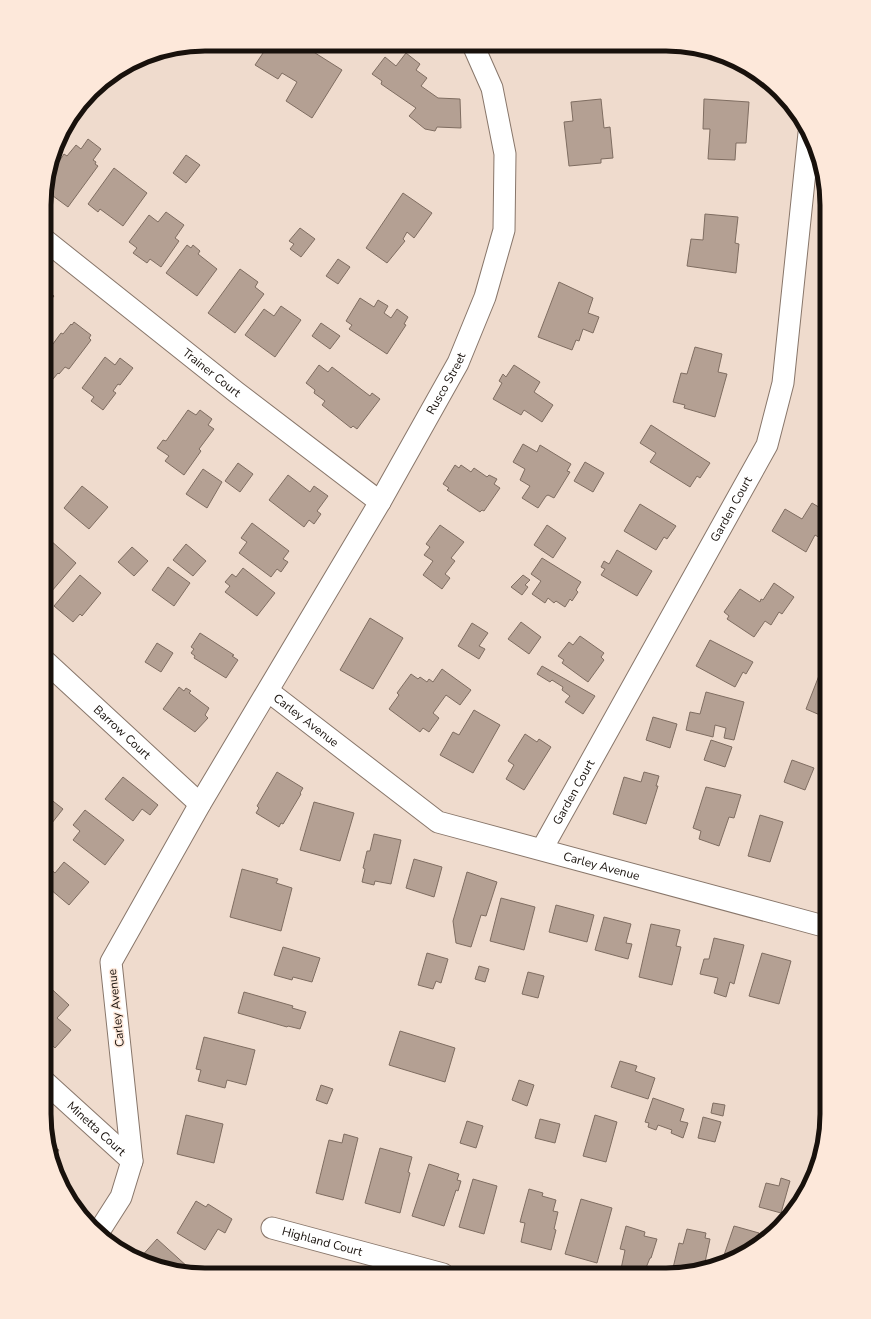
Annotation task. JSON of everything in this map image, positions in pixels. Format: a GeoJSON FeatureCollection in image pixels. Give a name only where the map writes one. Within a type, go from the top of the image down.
{"type":"FeatureCollection","features":[{"type":"Feature","properties":{"kind":"street","name":"Rusco Street"},"geometry":{"type":"LineString","coordinates":[[268,691],[380,502],[458,363],[485,297],[504,230],[505,154],[492,88],[476,51]]}},
{"type":"Feature","properties":{"kind":"street","name":"Garden Court"},"geometry":{"type":"LineString","coordinates":[[542,849],[767,445],[783,383],[808,145]]}},
{"type":"Feature","properties":{"kind":"street","name":"Trainer Court"},"geometry":{"type":"LineString","coordinates":[[51,245],[236,392],[380,502]]}},
{"type":"Feature","properties":{"kind":"street","name":"Barrow Court"},"geometry":{"type":"LineString","coordinates":[[51,667],[200,804]]}},
{"type":"Feature","properties":{"kind":"street","name":"Carley Avenue"},"geometry":{"type":"LineString","coordinates":[[101,1228],[121,1197],[132,1161],[111,962],[200,804],[268,691],[438,822],[820,925]]}},
{"type":"Feature","properties":{"kind":"street","name":"Minetta Court"},"geometry":{"type":"LineString","coordinates":[[51,1087],[132,1161]]}},
{"type":"Feature","properties":{"kind":"street","name":"Highland Court"},"geometry":{"type":"LineString","coordinates":[[272,1228],[421,1268]]}},
{"type":"Feature","properties":{"kind":"building"},"geometry":{"type":"Polygon","coordinates":[[[264,51],[312,51],[342,70],[312,118],[286,101],[297,82],[282,73],[278,79],[255,65],[264,51]]]}},
{"type":"Feature","properties":{"kind":"building"},"geometry":{"type":"Polygon","coordinates":[[[406,53],[420,64],[416,70],[427,78],[421,86],[438,98],[460,99],[461,128],[437,127],[435,131],[425,129],[409,116],[416,108],[381,84],[382,81],[372,74],[385,57],[396,66],[406,53]]]}},
{"type":"Feature","properties":{"kind":"building"},"geometry":{"type":"Polygon","coordinates":[[[601,99],[604,128],[610,127],[613,158],[601,159],[601,163],[569,166],[564,122],[573,121],[571,102],[601,99]]]}},
{"type":"Feature","properties":{"kind":"building"},"geometry":{"type":"Polygon","coordinates":[[[704,99],[749,102],[746,143],[736,143],[735,160],[708,159],[710,129],[703,129],[704,99]]]}},
{"type":"Feature","properties":{"kind":"building"},"geometry":{"type":"Polygon","coordinates":[[[88,139],[101,149],[93,160],[98,166],[68,207],[51,194],[56,166],[64,154],[67,156],[76,145],[81,149],[88,139]]]}},
{"type":"Feature","properties":{"kind":"building"},"geometry":{"type":"Polygon","coordinates":[[[186,155],[200,165],[186,183],[173,173],[186,155]]]}},
{"type":"Feature","properties":{"kind":"building"},"geometry":{"type":"Polygon","coordinates":[[[114,168],[147,193],[123,226],[100,209],[98,212],[88,204],[114,168]]]}},
{"type":"Feature","properties":{"kind":"building"},"geometry":{"type":"Polygon","coordinates":[[[403,193],[432,213],[414,238],[407,232],[403,239],[405,241],[387,263],[366,248],[403,193]]]}},
{"type":"Feature","properties":{"kind":"building"},"geometry":{"type":"Polygon","coordinates":[[[166,212],[184,225],[175,238],[179,241],[161,267],[150,259],[147,263],[133,253],[137,248],[129,242],[149,215],[158,222],[166,212]]]}},
{"type":"Feature","properties":{"kind":"building"},"geometry":{"type":"Polygon","coordinates":[[[705,214],[738,217],[735,243],[739,244],[736,273],[687,266],[691,239],[703,240],[705,214]]]}},
{"type":"Feature","properties":{"kind":"building"},"geometry":{"type":"Polygon","coordinates":[[[300,228],[315,239],[301,257],[290,249],[294,244],[289,241],[300,228]]]}},
{"type":"Feature","properties":{"kind":"building"},"geometry":{"type":"Polygon","coordinates":[[[187,245],[191,248],[193,245],[200,251],[198,254],[217,269],[197,296],[166,273],[187,245]]]}},
{"type":"Feature","properties":{"kind":"building"},"geometry":{"type":"Polygon","coordinates":[[[338,259],[350,267],[338,284],[326,276],[338,259]]]}},
{"type":"Feature","properties":{"kind":"building"},"geometry":{"type":"Polygon","coordinates":[[[240,269],[258,282],[255,287],[264,294],[235,333],[208,313],[240,269]]]}},
{"type":"Feature","properties":{"kind":"building"},"geometry":{"type":"Polygon","coordinates":[[[559,282],[593,298],[588,313],[599,317],[593,333],[583,329],[579,341],[576,340],[572,350],[538,337],[559,282]]]}},
{"type":"Feature","properties":{"kind":"building"},"geometry":{"type":"Polygon","coordinates":[[[360,298],[374,307],[378,300],[388,306],[384,313],[391,318],[397,309],[408,317],[404,324],[406,325],[387,354],[349,329],[352,325],[346,321],[360,298]]]}},
{"type":"Feature","properties":{"kind":"building"},"geometry":{"type":"Polygon","coordinates":[[[281,306],[301,320],[275,357],[245,335],[264,309],[274,316],[281,306]]]}},
{"type":"Feature","properties":{"kind":"building"},"geometry":{"type":"Polygon","coordinates":[[[74,322],[91,335],[89,338],[91,340],[69,369],[65,367],[51,381],[51,347],[61,333],[63,334],[71,324],[72,325],[74,322]]]}},
{"type":"Feature","properties":{"kind":"building"},"geometry":{"type":"Polygon","coordinates":[[[321,323],[340,336],[330,349],[312,336],[321,323]]]}},
{"type":"Feature","properties":{"kind":"building"},"geometry":{"type":"Polygon","coordinates":[[[695,347],[722,354],[718,372],[727,374],[715,417],[684,408],[685,405],[673,402],[681,373],[687,374],[695,347]]]}},
{"type":"Feature","properties":{"kind":"building"},"geometry":{"type":"Polygon","coordinates":[[[105,357],[115,365],[120,358],[133,368],[120,385],[118,384],[113,391],[116,393],[103,410],[91,401],[94,397],[82,388],[105,357]]]}},
{"type":"Feature","properties":{"kind":"building"},"geometry":{"type":"Polygon","coordinates":[[[319,365],[328,372],[332,367],[370,396],[372,393],[380,399],[357,429],[353,426],[351,428],[322,405],[325,401],[314,393],[315,390],[306,383],[319,365]]]}},
{"type":"Feature","properties":{"kind":"building"},"geometry":{"type":"Polygon","coordinates":[[[514,365],[540,382],[534,392],[553,405],[542,422],[524,410],[521,415],[493,399],[502,383],[499,381],[503,374],[506,377],[514,365]]]}},
{"type":"Feature","properties":{"kind":"building"},"geometry":{"type":"Polygon","coordinates":[[[188,410],[196,415],[200,410],[212,419],[208,425],[214,429],[199,449],[201,451],[184,475],[165,461],[169,456],[157,448],[163,440],[166,441],[188,410]]]}},
{"type":"Feature","properties":{"kind":"building"},"geometry":{"type":"Polygon","coordinates":[[[651,425],[710,463],[700,478],[697,476],[690,487],[650,462],[656,453],[640,443],[651,425]]]}},
{"type":"Feature","properties":{"kind":"building"},"geometry":{"type":"Polygon","coordinates":[[[523,444],[537,452],[540,445],[571,464],[567,471],[570,472],[554,498],[548,495],[546,496],[538,508],[522,498],[530,486],[520,480],[525,469],[513,462],[523,444]]]}},
{"type":"Feature","properties":{"kind":"building"},"geometry":{"type":"Polygon","coordinates":[[[585,462],[604,473],[593,492],[574,481],[585,462]]]}},
{"type":"Feature","properties":{"kind":"building"},"geometry":{"type":"Polygon","coordinates":[[[238,463],[253,474],[240,492],[225,481],[238,463]]]}},
{"type":"Feature","properties":{"kind":"building"},"geometry":{"type":"Polygon","coordinates":[[[455,465],[459,468],[461,465],[471,472],[474,468],[487,477],[489,475],[497,479],[494,484],[500,488],[484,511],[482,510],[480,512],[447,490],[449,488],[443,484],[455,465]]]}},
{"type":"Feature","properties":{"kind":"building"},"geometry":{"type":"Polygon","coordinates":[[[203,469],[222,482],[207,508],[186,494],[203,469]]]}},
{"type":"Feature","properties":{"kind":"building"},"geometry":{"type":"Polygon","coordinates":[[[288,475],[310,492],[314,486],[328,496],[317,511],[321,514],[314,524],[309,520],[304,527],[269,500],[288,475]]]}},
{"type":"Feature","properties":{"kind":"building"},"geometry":{"type":"Polygon","coordinates":[[[82,486],[108,507],[89,529],[64,508],[82,486]]]}},
{"type":"Feature","properties":{"kind":"building"},"geometry":{"type":"Polygon","coordinates":[[[812,503],[820,508],[820,538],[815,535],[806,552],[772,531],[785,509],[802,519],[812,503]]]}},
{"type":"Feature","properties":{"kind":"building"},"geometry":{"type":"Polygon","coordinates":[[[640,504],[676,526],[667,539],[664,537],[656,550],[624,531],[640,504]]]}},
{"type":"Feature","properties":{"kind":"building"},"geometry":{"type":"Polygon","coordinates":[[[252,523],[289,551],[283,559],[288,562],[281,572],[277,569],[271,577],[239,553],[247,542],[241,538],[252,523]]]}},
{"type":"Feature","properties":{"kind":"building"},"geometry":{"type":"Polygon","coordinates":[[[440,525],[464,542],[451,558],[455,561],[445,574],[450,578],[442,589],[423,575],[433,561],[424,555],[430,547],[426,544],[440,525]]]}},
{"type":"Feature","properties":{"kind":"building"},"geometry":{"type":"Polygon","coordinates":[[[547,525],[566,538],[553,558],[534,545],[547,525]]]}},
{"type":"Feature","properties":{"kind":"building"},"geometry":{"type":"Polygon","coordinates":[[[51,541],[76,563],[51,592],[51,541]]]}},
{"type":"Feature","properties":{"kind":"building"},"geometry":{"type":"Polygon","coordinates":[[[186,544],[206,561],[193,576],[173,560],[186,544]]]}},
{"type":"Feature","properties":{"kind":"building"},"geometry":{"type":"Polygon","coordinates":[[[132,547],[148,561],[134,576],[118,562],[132,547]]]}},
{"type":"Feature","properties":{"kind":"building"},"geometry":{"type":"Polygon","coordinates":[[[617,550],[652,571],[637,596],[601,575],[605,569],[601,567],[604,561],[609,564],[617,550]]]}},
{"type":"Feature","properties":{"kind":"building"},"geometry":{"type":"Polygon","coordinates":[[[542,558],[581,582],[576,590],[578,592],[572,601],[570,599],[565,607],[556,601],[554,603],[548,598],[545,603],[532,594],[541,581],[531,574],[542,558]]]}},
{"type":"Feature","properties":{"kind":"building"},"geometry":{"type":"Polygon","coordinates":[[[168,567],[190,583],[174,606],[152,590],[168,567]]]}},
{"type":"Feature","properties":{"kind":"building"},"geometry":{"type":"Polygon","coordinates":[[[243,568],[275,593],[257,616],[225,592],[230,586],[225,582],[232,574],[236,577],[243,568]]]}},
{"type":"Feature","properties":{"kind":"building"},"geometry":{"type":"Polygon","coordinates":[[[80,575],[101,593],[82,616],[80,614],[73,622],[54,606],[80,575]]]}},
{"type":"Feature","properties":{"kind":"building"},"geometry":{"type":"Polygon","coordinates":[[[523,575],[530,580],[525,585],[528,587],[522,595],[511,587],[523,575]]]}},
{"type":"Feature","properties":{"kind":"building"},"geometry":{"type":"Polygon","coordinates":[[[774,583],[794,597],[782,614],[779,612],[771,625],[765,621],[754,637],[727,619],[729,616],[724,612],[740,589],[760,602],[761,599],[763,600],[774,583]]]}},
{"type":"Feature","properties":{"kind":"building"},"geometry":{"type":"Polygon","coordinates":[[[370,618],[403,638],[373,689],[340,670],[370,618]]]}},
{"type":"Feature","properties":{"kind":"building"},"geometry":{"type":"Polygon","coordinates":[[[521,622],[541,637],[529,654],[508,639],[521,622]]]}},
{"type":"Feature","properties":{"kind":"building"},"geometry":{"type":"Polygon","coordinates":[[[472,623],[488,633],[479,646],[485,649],[479,659],[458,646],[472,623]]]}},
{"type":"Feature","properties":{"kind":"building"},"geometry":{"type":"Polygon","coordinates":[[[200,633],[234,655],[232,656],[238,660],[226,678],[194,658],[195,656],[191,653],[194,649],[191,647],[200,633]]]}},
{"type":"Feature","properties":{"kind":"building"},"geometry":{"type":"Polygon","coordinates":[[[580,636],[604,653],[601,657],[604,660],[588,682],[562,663],[564,660],[558,656],[569,642],[573,645],[580,636]]]}},
{"type":"Feature","properties":{"kind":"building"},"geometry":{"type":"Polygon","coordinates":[[[710,640],[753,662],[746,674],[743,672],[735,687],[696,666],[710,640]]]}},
{"type":"Feature","properties":{"kind":"building"},"geometry":{"type":"Polygon","coordinates":[[[157,643],[173,653],[161,672],[145,662],[157,643]]]}},
{"type":"Feature","properties":{"kind":"building"},"geometry":{"type":"Polygon","coordinates":[[[542,666],[595,696],[583,714],[565,702],[570,696],[562,690],[563,687],[552,680],[550,682],[537,674],[542,666]]]}},
{"type":"Feature","properties":{"kind":"building"},"geometry":{"type":"Polygon","coordinates":[[[442,669],[471,690],[460,705],[446,695],[433,713],[439,718],[429,732],[423,728],[420,732],[389,709],[399,695],[397,693],[411,674],[418,679],[420,677],[427,682],[429,679],[433,682],[442,669]]]}},
{"type":"Feature","properties":{"kind":"building"},"geometry":{"type":"Polygon","coordinates":[[[820,673],[820,715],[806,709],[820,673]]]}},
{"type":"Feature","properties":{"kind":"building"},"geometry":{"type":"Polygon","coordinates":[[[179,687],[184,691],[186,688],[191,691],[189,693],[209,708],[205,715],[208,718],[195,732],[163,709],[179,687]]]}},
{"type":"Feature","properties":{"kind":"building"},"geometry":{"type":"Polygon","coordinates":[[[706,692],[744,702],[734,740],[724,738],[726,728],[715,725],[713,737],[686,730],[690,712],[700,714],[706,692]]]}},
{"type":"Feature","properties":{"kind":"building"},"geometry":{"type":"Polygon","coordinates":[[[474,710],[500,725],[473,773],[440,755],[453,732],[459,735],[474,710]]]}},
{"type":"Feature","properties":{"kind":"building"},"geometry":{"type":"Polygon","coordinates":[[[653,717],[677,724],[670,748],[646,740],[653,717]]]}},
{"type":"Feature","properties":{"kind":"building"},"geometry":{"type":"Polygon","coordinates":[[[525,734],[537,742],[539,739],[551,747],[524,790],[506,779],[514,765],[508,761],[525,734]]]}},
{"type":"Feature","properties":{"kind":"building"},"geometry":{"type":"Polygon","coordinates":[[[711,740],[732,747],[725,767],[704,760],[711,740]]]}},
{"type":"Feature","properties":{"kind":"building"},"geometry":{"type":"Polygon","coordinates":[[[792,760],[814,768],[805,790],[784,782],[792,760]]]}},
{"type":"Feature","properties":{"kind":"building"},"geometry":{"type":"Polygon","coordinates":[[[277,772],[303,788],[283,824],[281,823],[279,827],[256,813],[259,808],[257,806],[277,772]]]}},
{"type":"Feature","properties":{"kind":"building"},"geometry":{"type":"Polygon","coordinates":[[[644,772],[659,776],[656,786],[658,786],[646,824],[613,814],[624,777],[641,782],[644,772]]]}},
{"type":"Feature","properties":{"kind":"building"},"geometry":{"type":"Polygon","coordinates":[[[123,777],[158,805],[150,815],[142,809],[133,821],[105,799],[123,777]]]}},
{"type":"Feature","properties":{"kind":"building"},"geometry":{"type":"Polygon","coordinates":[[[706,787],[741,795],[734,818],[729,817],[719,846],[699,839],[701,831],[693,828],[706,787]]]}},
{"type":"Feature","properties":{"kind":"building"},"geometry":{"type":"Polygon","coordinates":[[[51,800],[63,809],[51,824],[51,800]]]}},
{"type":"Feature","properties":{"kind":"building"},"geometry":{"type":"Polygon","coordinates":[[[314,802],[354,813],[340,861],[300,850],[314,802]]]}},
{"type":"Feature","properties":{"kind":"building"},"geometry":{"type":"Polygon","coordinates":[[[85,810],[124,840],[105,865],[73,840],[80,831],[73,825],[85,810]]]}},
{"type":"Feature","properties":{"kind":"building"},"geometry":{"type":"Polygon","coordinates":[[[760,815],[783,822],[770,862],[748,856],[760,815]]]}},
{"type":"Feature","properties":{"kind":"building"},"geometry":{"type":"Polygon","coordinates":[[[374,834],[401,840],[391,884],[375,881],[374,885],[362,882],[365,869],[363,868],[367,851],[370,851],[374,834]]]}},
{"type":"Feature","properties":{"kind":"building"},"geometry":{"type":"Polygon","coordinates":[[[414,859],[442,867],[434,897],[406,888],[414,859]]]}},
{"type":"Feature","properties":{"kind":"building"},"geometry":{"type":"Polygon","coordinates":[[[64,862],[89,882],[69,905],[51,890],[51,870],[55,873],[64,862]]]}},
{"type":"Feature","properties":{"kind":"building"},"geometry":{"type":"Polygon","coordinates":[[[242,869],[278,879],[276,883],[292,888],[281,931],[230,917],[242,869]]]}},
{"type":"Feature","properties":{"kind":"building"},"geometry":{"type":"Polygon","coordinates":[[[467,872],[497,882],[486,916],[481,915],[471,947],[456,943],[453,921],[467,872]]]}},
{"type":"Feature","properties":{"kind":"building"},"geometry":{"type":"Polygon","coordinates":[[[501,898],[535,907],[524,950],[490,941],[501,898]]]}},
{"type":"Feature","properties":{"kind":"building"},"geometry":{"type":"Polygon","coordinates":[[[556,905],[594,915],[587,942],[549,932],[556,905]]]}},
{"type":"Feature","properties":{"kind":"building"},"geometry":{"type":"Polygon","coordinates":[[[604,917],[631,924],[626,943],[632,944],[628,959],[595,950],[604,917]]]}},
{"type":"Feature","properties":{"kind":"building"},"geometry":{"type":"Polygon","coordinates":[[[651,924],[680,930],[676,946],[681,947],[672,985],[639,977],[651,924]]]}},
{"type":"Feature","properties":{"kind":"building"},"geometry":{"type":"Polygon","coordinates":[[[714,938],[744,945],[734,984],[730,982],[726,997],[714,993],[718,978],[700,974],[704,959],[709,959],[714,938]]]}},
{"type":"Feature","properties":{"kind":"building"},"geometry":{"type":"Polygon","coordinates":[[[283,947],[320,958],[312,982],[293,977],[292,980],[274,975],[283,947]]]}},
{"type":"Feature","properties":{"kind":"building"},"geometry":{"type":"Polygon","coordinates":[[[427,953],[448,959],[441,983],[436,981],[433,989],[418,985],[427,953]]]}},
{"type":"Feature","properties":{"kind":"building"},"geometry":{"type":"Polygon","coordinates":[[[762,953],[791,961],[779,1004],[749,996],[762,953]]]}},
{"type":"Feature","properties":{"kind":"building"},"geometry":{"type":"Polygon","coordinates":[[[479,966],[489,969],[485,982],[475,979],[479,966]]]}},
{"type":"Feature","properties":{"kind":"building"},"geometry":{"type":"Polygon","coordinates":[[[528,972],[544,976],[538,998],[522,994],[528,972]]]}},
{"type":"Feature","properties":{"kind":"building"},"geometry":{"type":"Polygon","coordinates":[[[51,988],[69,1005],[57,1018],[71,1030],[55,1048],[51,1044],[51,988]]]}},
{"type":"Feature","properties":{"kind":"building"},"geometry":{"type":"Polygon","coordinates":[[[244,992],[293,1006],[292,1008],[306,1012],[300,1029],[287,1027],[238,1013],[244,992]]]}},
{"type":"Feature","properties":{"kind":"building"},"geometry":{"type":"Polygon","coordinates":[[[400,1031],[455,1048],[445,1082],[389,1065],[400,1031]]]}},
{"type":"Feature","properties":{"kind":"building"},"geometry":{"type":"Polygon","coordinates":[[[204,1037],[255,1050],[246,1085],[227,1080],[225,1088],[198,1081],[201,1070],[196,1069],[204,1037]]]}},
{"type":"Feature","properties":{"kind":"building"},"geometry":{"type":"Polygon","coordinates":[[[620,1061],[637,1066],[635,1071],[655,1078],[648,1099],[611,1087],[620,1061]]]}},
{"type":"Feature","properties":{"kind":"building"},"geometry":{"type":"Polygon","coordinates":[[[519,1080],[534,1085],[527,1106],[512,1100],[519,1080]]]}},
{"type":"Feature","properties":{"kind":"building"},"geometry":{"type":"Polygon","coordinates":[[[321,1085],[333,1089],[327,1104],[316,1100],[321,1085]]]}},
{"type":"Feature","properties":{"kind":"building"},"geometry":{"type":"Polygon","coordinates":[[[653,1098],[684,1109],[680,1121],[688,1123],[683,1138],[671,1133],[672,1130],[658,1125],[656,1130],[648,1127],[649,1123],[645,1122],[653,1098]]]}},
{"type":"Feature","properties":{"kind":"building"},"geometry":{"type":"Polygon","coordinates":[[[713,1103],[725,1105],[723,1116],[711,1113],[713,1103]]]}},
{"type":"Feature","properties":{"kind":"building"},"geometry":{"type":"Polygon","coordinates":[[[186,1115],[223,1124],[214,1163],[177,1154],[186,1115]]]}},
{"type":"Feature","properties":{"kind":"building"},"geometry":{"type":"Polygon","coordinates":[[[595,1115],[617,1122],[606,1162],[583,1156],[595,1115]]]}},
{"type":"Feature","properties":{"kind":"building"},"geometry":{"type":"Polygon","coordinates":[[[703,1117],[721,1122],[715,1142],[698,1138],[703,1117]]]}},
{"type":"Feature","properties":{"kind":"building"},"geometry":{"type":"Polygon","coordinates":[[[540,1119],[560,1124],[555,1143],[535,1138],[540,1119]]]}},
{"type":"Feature","properties":{"kind":"building"},"geometry":{"type":"Polygon","coordinates":[[[467,1121],[483,1126],[476,1148],[460,1143],[467,1121]]]}},
{"type":"Feature","properties":{"kind":"building"},"geometry":{"type":"Polygon","coordinates":[[[344,1134],[358,1138],[343,1200],[316,1193],[329,1140],[342,1143],[344,1134]]]}},
{"type":"Feature","properties":{"kind":"building"},"geometry":{"type":"Polygon","coordinates":[[[55,1147],[59,1150],[56,1154],[55,1147]]]}},
{"type":"Feature","properties":{"kind":"building"},"geometry":{"type":"Polygon","coordinates":[[[380,1148],[412,1157],[408,1172],[410,1173],[400,1213],[365,1203],[380,1148]]]}},
{"type":"Feature","properties":{"kind":"building"},"geometry":{"type":"Polygon","coordinates":[[[429,1164],[459,1174],[457,1180],[461,1181],[458,1191],[456,1190],[444,1226],[412,1216],[429,1164]]]}},
{"type":"Feature","properties":{"kind":"building"},"geometry":{"type":"Polygon","coordinates":[[[781,1178],[790,1181],[781,1213],[759,1207],[766,1183],[779,1186],[781,1178]]]}},
{"type":"Feature","properties":{"kind":"building"},"geometry":{"type":"Polygon","coordinates":[[[473,1179],[497,1186],[484,1234],[459,1227],[473,1179]]]}},
{"type":"Feature","properties":{"kind":"building"},"geometry":{"type":"Polygon","coordinates":[[[529,1189],[543,1193],[542,1196],[556,1200],[553,1211],[558,1212],[554,1229],[556,1230],[551,1250],[521,1242],[525,1223],[520,1222],[529,1189]]]}},
{"type":"Feature","properties":{"kind":"building"},"geometry":{"type":"Polygon","coordinates":[[[581,1199],[612,1208],[597,1263],[565,1254],[581,1199]]]}},
{"type":"Feature","properties":{"kind":"building"},"geometry":{"type":"Polygon","coordinates":[[[196,1201],[206,1207],[208,1204],[232,1219],[225,1233],[218,1229],[205,1250],[177,1233],[196,1201]]]}},
{"type":"Feature","properties":{"kind":"building"},"geometry":{"type":"Polygon","coordinates":[[[626,1226],[645,1232],[644,1236],[657,1239],[646,1268],[621,1268],[625,1250],[620,1249],[626,1226]]]}},
{"type":"Feature","properties":{"kind":"building"},"geometry":{"type":"Polygon","coordinates":[[[734,1226],[759,1233],[758,1238],[752,1242],[724,1257],[734,1226]]]}},
{"type":"Feature","properties":{"kind":"building"},"geometry":{"type":"Polygon","coordinates":[[[687,1229],[706,1233],[705,1238],[710,1239],[705,1263],[673,1268],[679,1243],[683,1244],[687,1229]]]}},
{"type":"Feature","properties":{"kind":"building"},"geometry":{"type":"Polygon","coordinates":[[[157,1239],[188,1267],[165,1263],[143,1255],[157,1239]]]}}]}
